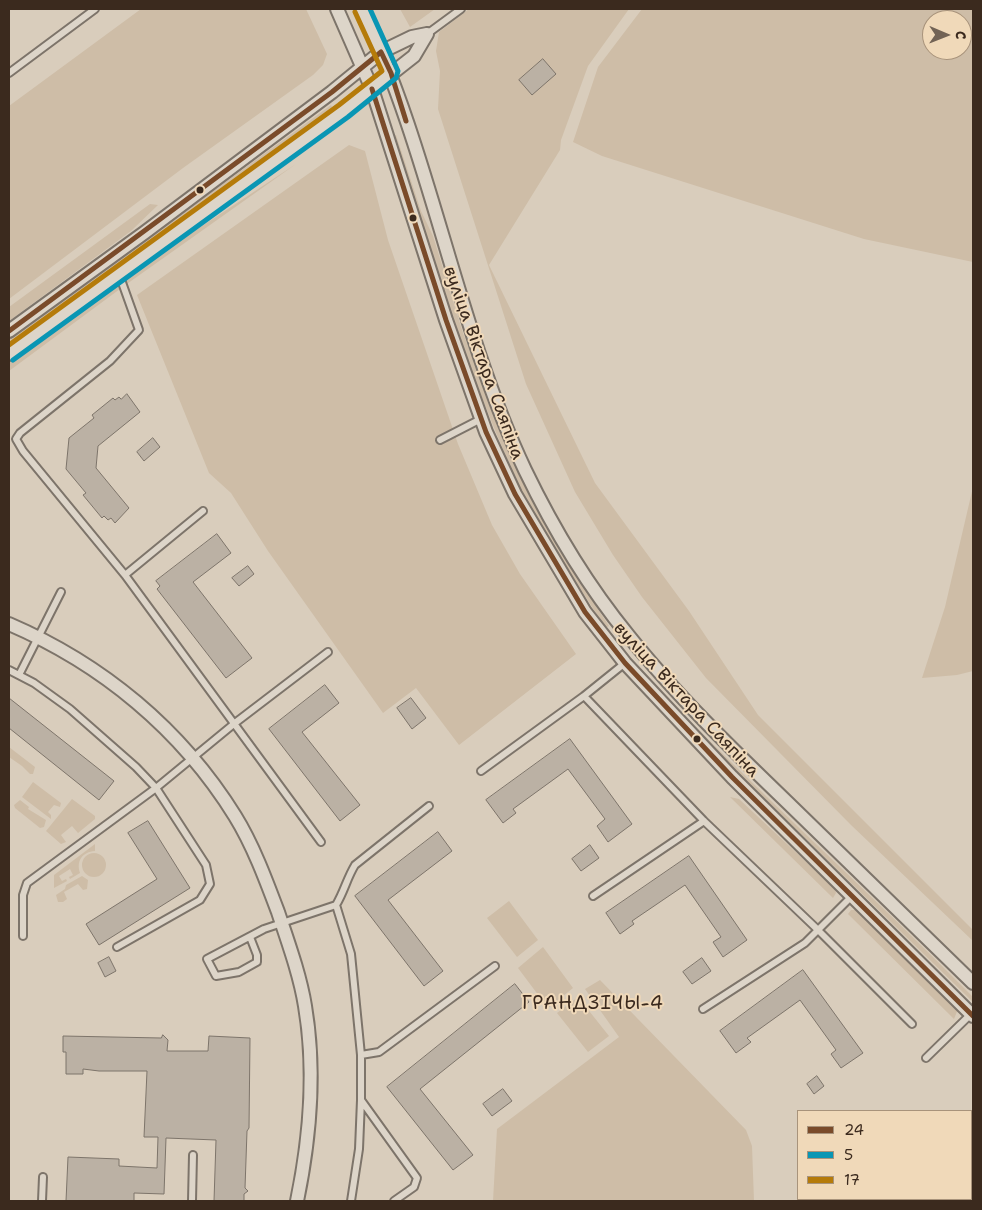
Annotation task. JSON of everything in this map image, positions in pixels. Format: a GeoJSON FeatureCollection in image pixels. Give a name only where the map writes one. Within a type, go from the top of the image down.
{"type":"FeatureCollection","features":[{"type":"Feature","properties":{"kind":"street","name":"вуліца Віктара Саяпіна"},"geometry":{"type":"LineString","coordinates":[[337,9],[372,89],[446,320],[481,419],[515,494],[540,540],[585,612],[625,663],[732,777],[972,1015]]}},
{"type":"Feature","properties":{"kind":"street","name":"вуліца Віктара Саяпіна"},"geometry":{"type":"LineString","coordinates":[[362,9],[391,73],[467,320],[499,411],[525,470],[554,528],[597,594],[641,652],[748,764],[973,983]]}},
{"type":"Feature","properties":{"kind":"street"},"geometry":{"type":"LineString","coordinates":[[9,331],[144,233],[381,52],[412,37],[428,34]]}},
{"type":"Feature","properties":{"kind":"street"},"geometry":{"type":"LineString","coordinates":[[9,354],[372,89],[414,56],[428,34]]}},
{"type":"Feature","properties":{"kind":"street"},"geometry":{"type":"LineString","coordinates":[[9,624],[38,636],[76,657],[136,700],[193,757],[236,817],[268,887],[282,925],[305,1006],[310,1056],[310,1112],[297,1201]]}},
{"type":"Feature","properties":{"kind":"street"},"geometry":{"type":"LineString","coordinates":[[625,663],[641,652]]}},
{"type":"Feature","properties":{"kind":"lane"},"geometry":{"type":"LineString","coordinates":[[9,74],[96,9]]}},
{"type":"Feature","properties":{"kind":"lane"},"geometry":{"type":"LineString","coordinates":[[428,34],[461,9]]}},
{"type":"Feature","properties":{"kind":"lane"},"geometry":{"type":"LineString","coordinates":[[119,274],[139,330],[110,361],[20,433],[16,439],[23,451],[125,574],[321,842]]}},
{"type":"Feature","properties":{"kind":"lane"},"geometry":{"type":"LineString","coordinates":[[440,440],[481,419]]}},
{"type":"Feature","properties":{"kind":"lane"},"geometry":{"type":"LineString","coordinates":[[125,574],[204,511]]}},
{"type":"Feature","properties":{"kind":"lane"},"geometry":{"type":"LineString","coordinates":[[20,675],[61,592]]}},
{"type":"Feature","properties":{"kind":"lane"},"geometry":{"type":"LineString","coordinates":[[23,936],[23,895],[27,883],[156,788],[235,723],[328,652]]}},
{"type":"Feature","properties":{"kind":"lane"},"geometry":{"type":"LineString","coordinates":[[481,770],[584,696],[625,663]]}},
{"type":"Feature","properties":{"kind":"lane"},"geometry":{"type":"LineString","coordinates":[[9,670],[20,675],[70,709],[156,788],[206,865],[210,884],[200,900],[117,947]]}},
{"type":"Feature","properties":{"kind":"lane"},"geometry":{"type":"LineString","coordinates":[[584,696],[704,821],[818,929],[912,1024]]}},
{"type":"Feature","properties":{"kind":"lane"},"geometry":{"type":"LineString","coordinates":[[250,937],[257,955],[257,962],[240,972],[216,976],[207,959],[264,929],[282,925],[336,905],[343,895],[347,877],[355,866],[430,806]]}},
{"type":"Feature","properties":{"kind":"lane"},"geometry":{"type":"LineString","coordinates":[[593,896],[704,821]]}},
{"type":"Feature","properties":{"kind":"lane"},"geometry":{"type":"LineString","coordinates":[[703,1009],[805,943],[852,896]]}},
{"type":"Feature","properties":{"kind":"lane"},"geometry":{"type":"LineString","coordinates":[[336,905],[351,954],[361,1055],[359,1148],[351,1201]]}},
{"type":"Feature","properties":{"kind":"lane"},"geometry":{"type":"LineString","coordinates":[[361,1055],[379,1052],[495,966]]}},
{"type":"Feature","properties":{"kind":"lane"},"geometry":{"type":"LineString","coordinates":[[926,1058],[972,1015]]}},
{"type":"Feature","properties":{"kind":"lane"},"geometry":{"type":"LineString","coordinates":[[361,1100],[417,1178],[414,1187],[394,1201]]}},
{"type":"Feature","properties":{"kind":"lane"},"geometry":{"type":"LineString","coordinates":[[192,1201],[193,1155]]}},
{"type":"Feature","properties":{"kind":"lane"},"geometry":{"type":"LineString","coordinates":[[42,1201],[43,1177]]}},
{"type":"Feature","properties":{"kind":"shaded area"},"geometry":{"type":"Polygon","coordinates":[[[141,9],[306,9],[327,54],[323,65],[313,75],[183,168],[9,299],[9,106],[141,9]]]}},
{"type":"Feature","properties":{"kind":"shaded area"},"geometry":{"type":"Polygon","coordinates":[[[400,9],[435,9],[410,27],[400,9]]]}},
{"type":"Feature","properties":{"kind":"shaded area"},"geometry":{"type":"Polygon","coordinates":[[[469,9],[629,9],[588,66],[561,140],[560,150],[489,265],[595,483],[689,611],[758,715],[973,930],[973,941],[851,825],[706,678],[642,597],[613,555],[575,492],[526,384],[438,109],[440,71],[436,51],[439,32],[469,9]]]}},
{"type":"Feature","properties":{"kind":"shaded area"},"geometry":{"type":"Polygon","coordinates":[[[642,9],[973,9],[973,262],[864,239],[602,156],[573,142],[598,67],[642,9]]]}},
{"type":"Feature","properties":{"kind":"shaded area"},"geometry":{"type":"Polygon","coordinates":[[[331,105],[332,107],[287,140],[235,183],[159,234],[9,344],[9,340],[331,105]]]}},
{"type":"Feature","properties":{"kind":"shaded area"},"geometry":{"type":"Polygon","coordinates":[[[396,135],[421,211],[433,236],[463,333],[498,426],[529,496],[559,550],[609,626],[605,628],[533,513],[504,452],[453,318],[394,136],[396,135]]]}},
{"type":"Feature","properties":{"kind":"shaded area"},"geometry":{"type":"Polygon","coordinates":[[[349,145],[365,151],[388,240],[458,444],[492,525],[520,574],[576,654],[459,745],[416,688],[383,713],[268,551],[231,493],[209,473],[137,295],[349,145]]]}},
{"type":"Feature","properties":{"kind":"shaded area"},"geometry":{"type":"Polygon","coordinates":[[[296,164],[124,286],[9,371],[9,363],[146,263],[296,164]]]}},
{"type":"Feature","properties":{"kind":"shaded area"},"geometry":{"type":"Polygon","coordinates":[[[150,204],[158,205],[131,231],[9,321],[9,307],[150,204]]]}},
{"type":"Feature","properties":{"kind":"shaded area"},"geometry":{"type":"Polygon","coordinates":[[[973,487],[973,671],[957,675],[922,678],[945,607],[973,487]]]}},
{"type":"Feature","properties":{"kind":"shaded area"},"geometry":{"type":"Polygon","coordinates":[[[652,682],[731,762],[933,957],[973,997],[973,1002],[693,729],[652,682]]]}},
{"type":"Feature","properties":{"kind":"shaded area"},"geometry":{"type":"Polygon","coordinates":[[[9,747],[35,767],[33,774],[30,774],[9,757],[9,747]]]}},
{"type":"Feature","properties":{"kind":"shaded area"},"geometry":{"type":"Polygon","coordinates":[[[33,782],[61,803],[60,807],[54,805],[48,812],[51,815],[51,819],[22,797],[33,782]]]}},
{"type":"Feature","properties":{"kind":"shaded area"},"geometry":{"type":"Polygon","coordinates":[[[730,797],[739,799],[835,889],[836,893],[833,898],[730,797]]]}},
{"type":"Feature","properties":{"kind":"shaded area"},"geometry":{"type":"Polygon","coordinates":[[[72,799],[95,816],[95,819],[78,833],[72,826],[61,835],[66,842],[61,844],[46,831],[72,799]]]}},
{"type":"Feature","properties":{"kind":"shaded area"},"geometry":{"type":"Polygon","coordinates":[[[20,800],[29,807],[28,809],[46,820],[44,827],[40,828],[15,808],[14,805],[20,800]]]}},
{"type":"Feature","properties":{"kind":"shaded area"},"geometry":{"type":"Polygon","coordinates":[[[95,844],[95,851],[83,855],[81,858],[79,865],[80,873],[70,879],[69,877],[73,875],[70,869],[59,876],[62,881],[66,879],[67,881],[54,888],[54,875],[95,844]]]}},
{"type":"Feature","properties":{"kind":"shaded area"},"geometry":{"type":"Polygon","coordinates":[[[94,853],[99,854],[105,860],[105,870],[99,876],[94,877],[89,876],[83,870],[82,865],[83,860],[89,854],[94,853]]]}},
{"type":"Feature","properties":{"kind":"shaded area"},"geometry":{"type":"Polygon","coordinates":[[[82,876],[88,880],[87,889],[83,890],[78,884],[64,892],[67,899],[63,902],[58,902],[56,895],[65,889],[66,885],[82,876]]]}},
{"type":"Feature","properties":{"kind":"shaded area"},"geometry":{"type":"Polygon","coordinates":[[[509,901],[538,940],[517,957],[487,918],[509,901]]]}},
{"type":"Feature","properties":{"kind":"shaded area"},"geometry":{"type":"Polygon","coordinates":[[[851,910],[856,910],[870,922],[958,1009],[954,1019],[848,914],[851,910]]]}},
{"type":"Feature","properties":{"kind":"shaded area"},"geometry":{"type":"Polygon","coordinates":[[[543,947],[573,988],[548,1008],[518,968],[543,947]]]}},
{"type":"Feature","properties":{"kind":"shaded area"},"geometry":{"type":"Polygon","coordinates":[[[600,980],[746,1130],[752,1146],[754,1201],[493,1201],[497,1129],[619,1037],[585,989],[600,980]]]}},
{"type":"Feature","properties":{"kind":"shaded area"},"geometry":{"type":"Polygon","coordinates":[[[578,997],[609,1036],[588,1052],[557,1013],[578,997]]]}},
{"type":"Feature","properties":{"kind":"shaded area"},"geometry":{"type":"Polygon","coordinates":[[[841,1200],[968,1200],[968,1201],[841,1200]]]}},
{"type":"Feature","properties":{"kind":"building"},"geometry":{"type":"Polygon","coordinates":[[[543,59],[556,74],[532,95],[519,80],[543,59]]]}},
{"type":"Feature","properties":{"kind":"building"},"geometry":{"type":"Polygon","coordinates":[[[127,394],[140,412],[98,446],[96,468],[129,508],[115,523],[111,518],[108,520],[104,516],[102,518],[83,495],[86,493],[66,469],[69,438],[94,418],[92,415],[113,398],[115,400],[119,397],[121,399],[127,394]]]}},
{"type":"Feature","properties":{"kind":"building"},"geometry":{"type":"Polygon","coordinates":[[[153,438],[160,447],[144,461],[137,452],[153,438]]]}},
{"type":"Feature","properties":{"kind":"building"},"geometry":{"type":"Polygon","coordinates":[[[217,534],[231,553],[193,582],[252,658],[226,678],[157,589],[160,586],[156,581],[217,534]]]}},
{"type":"Feature","properties":{"kind":"building"},"geometry":{"type":"Polygon","coordinates":[[[248,566],[254,574],[239,586],[232,578],[248,566]]]}},
{"type":"Feature","properties":{"kind":"building"},"geometry":{"type":"Polygon","coordinates":[[[325,685],[339,703],[302,732],[360,805],[340,821],[269,729],[325,685]]]}},
{"type":"Feature","properties":{"kind":"building"},"geometry":{"type":"Polygon","coordinates":[[[9,698],[114,781],[99,800],[9,728],[9,698]]]}},
{"type":"Feature","properties":{"kind":"building"},"geometry":{"type":"Polygon","coordinates":[[[411,698],[426,718],[412,729],[397,708],[411,698]]]}},
{"type":"Feature","properties":{"kind":"building"},"geometry":{"type":"Polygon","coordinates":[[[570,739],[632,824],[608,842],[597,826],[605,819],[568,769],[513,809],[516,813],[503,823],[486,800],[570,739]]]}},
{"type":"Feature","properties":{"kind":"building"},"geometry":{"type":"Polygon","coordinates":[[[148,821],[190,888],[99,945],[86,924],[157,879],[128,833],[148,821]]]}},
{"type":"Feature","properties":{"kind":"building"},"geometry":{"type":"Polygon","coordinates":[[[438,832],[452,851],[388,900],[443,971],[424,986],[355,896],[438,832]]]}},
{"type":"Feature","properties":{"kind":"building"},"geometry":{"type":"Polygon","coordinates":[[[590,845],[599,858],[581,871],[572,859],[590,845]]]}},
{"type":"Feature","properties":{"kind":"building"},"geometry":{"type":"Polygon","coordinates":[[[689,856],[747,940],[723,957],[713,942],[721,937],[685,885],[632,921],[634,924],[620,934],[606,913],[689,856]]]}},
{"type":"Feature","properties":{"kind":"building"},"geometry":{"type":"Polygon","coordinates":[[[109,957],[116,971],[105,977],[98,963],[109,957]]]}},
{"type":"Feature","properties":{"kind":"building"},"geometry":{"type":"Polygon","coordinates":[[[702,958],[711,971],[692,984],[683,972],[702,958]]]}},
{"type":"Feature","properties":{"kind":"building"},"geometry":{"type":"Polygon","coordinates":[[[803,970],[863,1053],[841,1068],[831,1054],[836,1050],[800,1000],[747,1038],[751,1042],[736,1053],[720,1031],[803,970]]]}},
{"type":"Feature","properties":{"kind":"building"},"geometry":{"type":"Polygon","coordinates":[[[515,984],[529,1002],[420,1089],[473,1155],[453,1170],[387,1087],[515,984]]]}},
{"type":"Feature","properties":{"kind":"building"},"geometry":{"type":"Polygon","coordinates":[[[163,1035],[168,1040],[167,1051],[208,1051],[209,1036],[250,1038],[249,1128],[247,1131],[245,1188],[248,1191],[244,1194],[244,1201],[214,1201],[216,1140],[166,1138],[164,1194],[134,1193],[134,1201],[66,1201],[68,1157],[119,1159],[119,1166],[157,1168],[158,1137],[144,1137],[147,1071],[83,1069],[83,1074],[66,1074],[66,1052],[63,1052],[63,1036],[161,1038],[163,1035]]]}},
{"type":"Feature","properties":{"kind":"building"},"geometry":{"type":"Polygon","coordinates":[[[817,1076],[824,1086],[814,1094],[807,1084],[817,1076]]]}},
{"type":"Feature","properties":{"kind":"building"},"geometry":{"type":"Polygon","coordinates":[[[503,1089],[512,1101],[492,1116],[483,1104],[503,1089]]]}},
{"type":"Feature","properties":{"kind":"transit line","name":"5"},"geometry":{"type":"LineString","coordinates":[[13,360],[348,117],[396,78],[398,71],[370,9]]}},
{"type":"Feature","properties":{"kind":"transit line","name":"17"},"geometry":{"type":"LineString","coordinates":[[9,345],[339,105],[382,71],[355,12]]}},
{"type":"Feature","properties":{"kind":"transit line","name":"24"},"geometry":{"type":"LineString","coordinates":[[381,52],[391,73],[406,121]]}},
{"type":"Feature","properties":{"kind":"transit line","name":"24"},"geometry":{"type":"LineString","coordinates":[[9,331],[332,92],[381,52]]}},
{"type":"Feature","properties":{"kind":"transit line","name":"24"},"geometry":{"type":"LineString","coordinates":[[372,89],[446,320],[486,432],[515,494],[585,612],[625,663],[732,777],[973,1016]]}},
{"type":"Feature","properties":{"kind":"district","name":"ГРАНДЗІЧЫ-4"},"geometry":{"type":"Point","coordinates":[593,1004]}}]}
